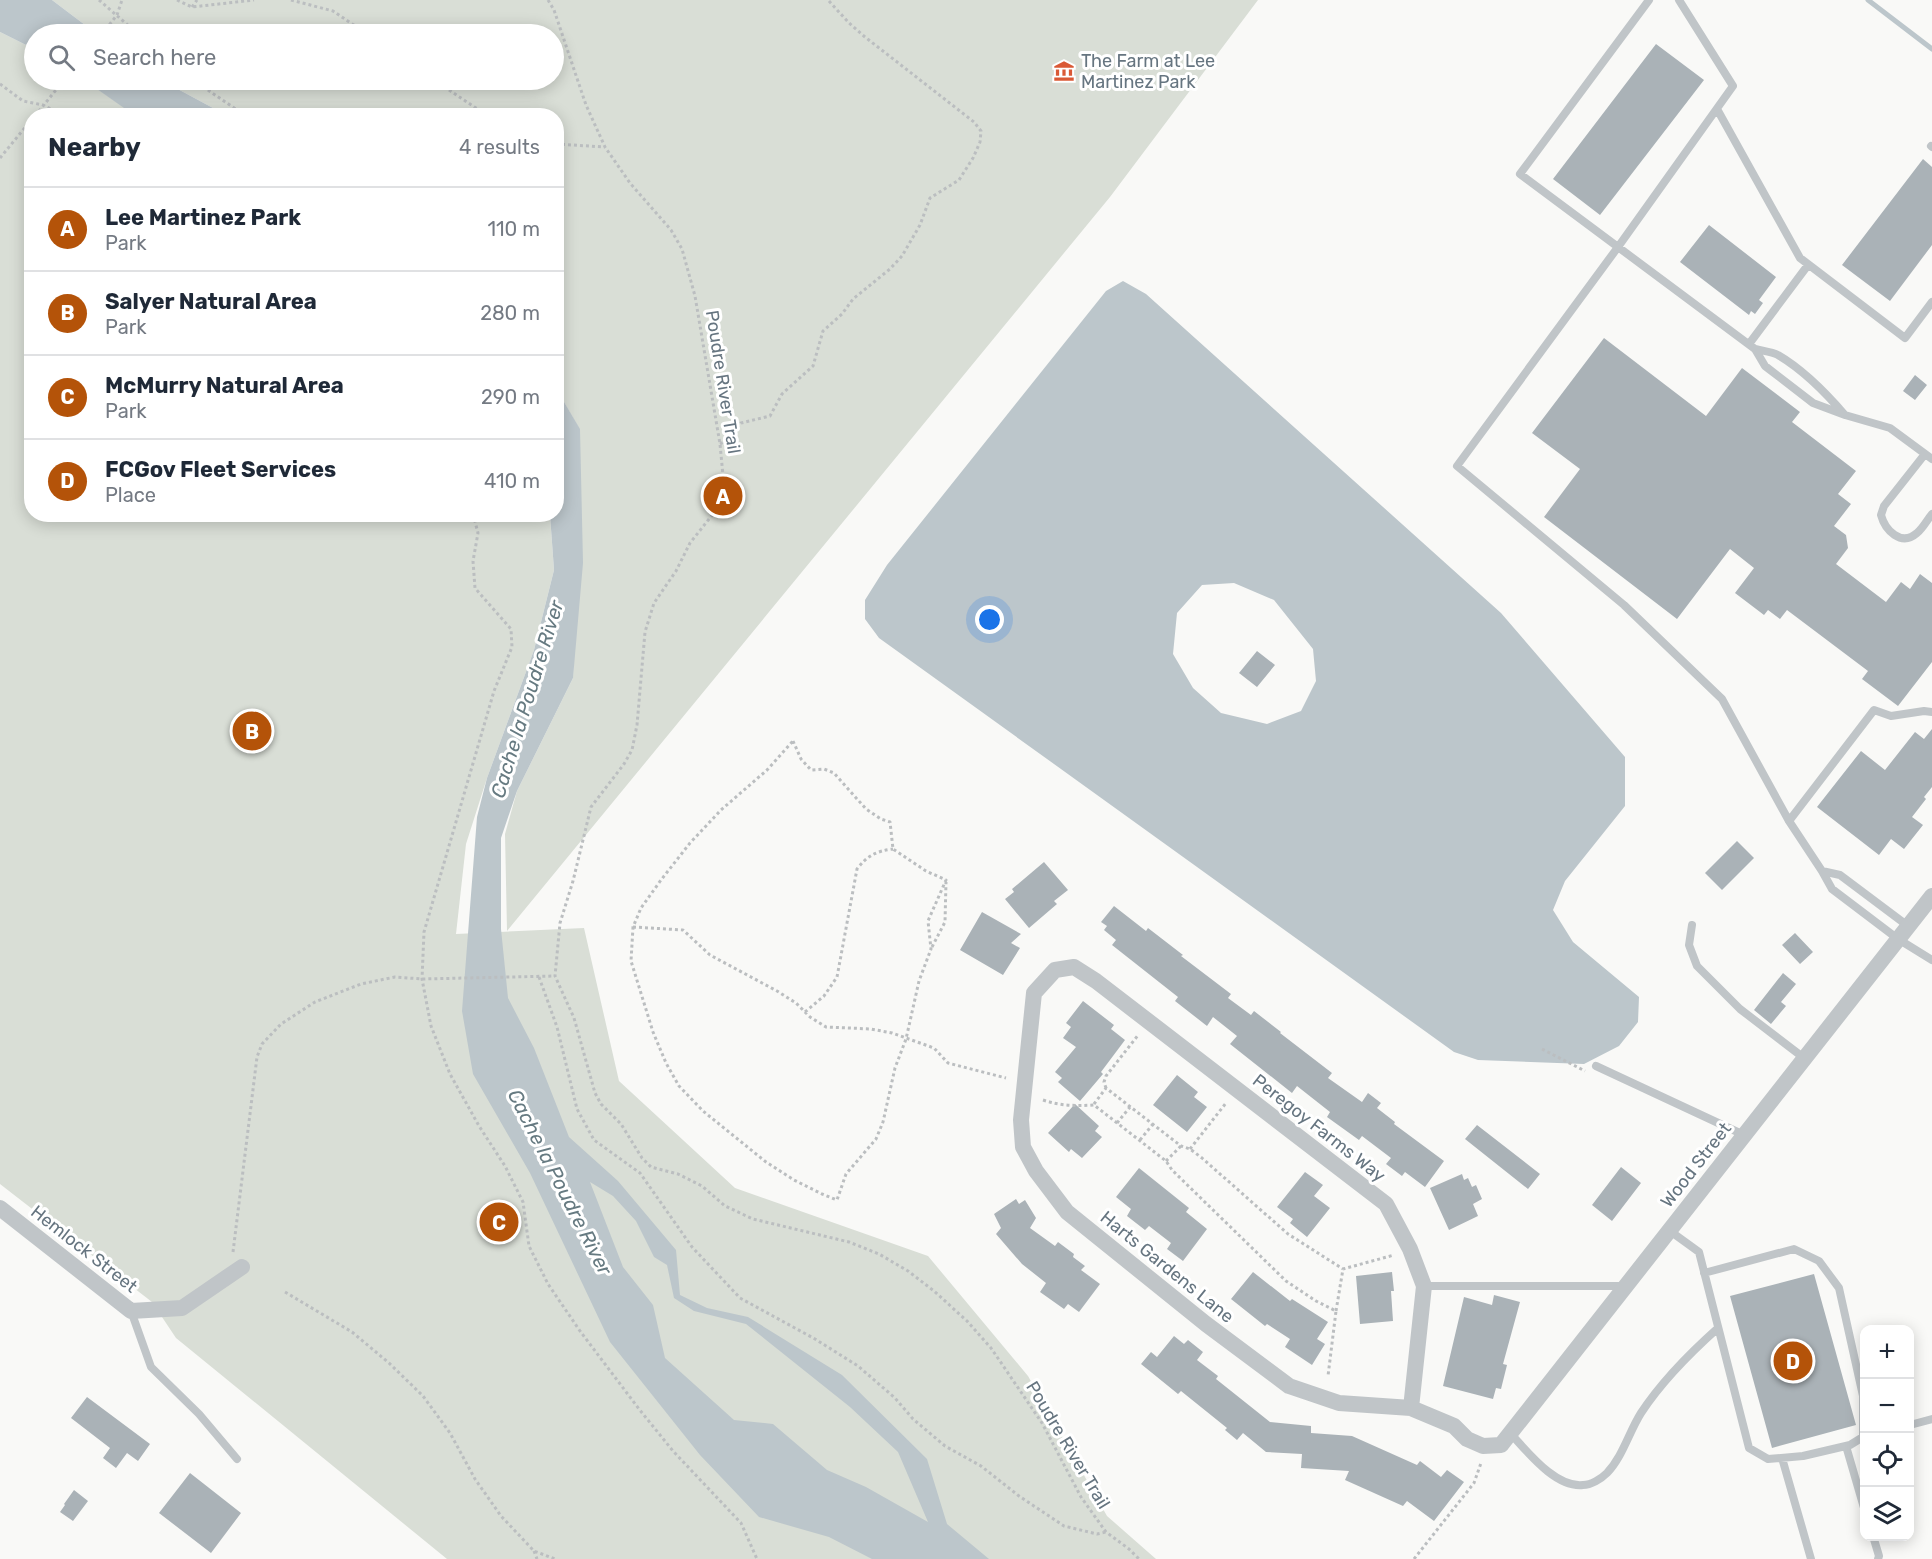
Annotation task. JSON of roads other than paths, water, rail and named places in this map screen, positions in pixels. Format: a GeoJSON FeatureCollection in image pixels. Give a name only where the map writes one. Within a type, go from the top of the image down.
{"type":"FeatureCollection","features":[{"type":"Feature","properties":{"kind":"street","name":"Wood Street"},"geometry":{"type":"LineString","coordinates":[[1483,1446],[1501,1445],[1932,896]]}},
{"type":"Feature","properties":{"kind":"street","name":"Peregoy Farms Way"},"geometry":{"type":"LineString","coordinates":[[1054,970],[1074,967],[1096,981],[1386,1204],[1410,1249],[1424,1286],[1411,1408]]}},
{"type":"Feature","properties":{"kind":"street","name":"Harts Gardens Lane"},"geometry":{"type":"LineString","coordinates":[[1054,970],[1034,993],[1021,1120],[1023,1147],[1036,1171],[1067,1212],[1206,1324],[1289,1386],[1339,1403],[1411,1408],[1454,1426],[1467,1439],[1483,1446]]}},
{"type":"Feature","properties":{"kind":"street","name":"Hemlock Street"},"geometry":{"type":"LineString","coordinates":[[0,1208],[131,1311],[182,1308],[237,1264]]}},
{"type":"Feature","properties":{"kind":"lane"},"geometry":{"type":"LineString","coordinates":[[1649,0],[1520,174],[1752,347],[1765,366],[1812,403],[1890,428],[1928,456],[1884,506],[1881,515],[1888,531],[1896,536],[1907,538],[1920,530],[1932,514]]}},
{"type":"Feature","properties":{"kind":"lane"},"geometry":{"type":"LineString","coordinates":[[1679,0],[1733,86],[1618,248],[1457,466],[1624,605],[1722,699],[1789,821],[1832,889],[1903,933]]}},
{"type":"Feature","properties":{"kind":"lane"},"geometry":{"type":"LineString","coordinates":[[1717,109],[1800,258],[1905,338],[1932,302]]}},
{"type":"Feature","properties":{"kind":"lane"},"geometry":{"type":"LineString","coordinates":[[1752,347],[1808,265]]}},
{"type":"Feature","properties":{"kind":"lane"},"geometry":{"type":"LineString","coordinates":[[1752,347],[1776,354],[1796,368],[1823,390],[1845,415]]}},
{"type":"Feature","properties":{"kind":"lane"},"geometry":{"type":"LineString","coordinates":[[1789,821],[1874,710],[1891,716],[1932,712]]}},
{"type":"Feature","properties":{"kind":"lane"},"geometry":{"type":"LineString","coordinates":[[1822,871],[1840,875],[1932,960]]}},
{"type":"Feature","properties":{"kind":"lane"},"geometry":{"type":"LineString","coordinates":[[1692,924],[1689,945],[1697,966],[1740,1009],[1804,1058]]}},
{"type":"Feature","properties":{"kind":"lane"},"geometry":{"type":"LineString","coordinates":[[1600,1067],[1744,1135]]}},
{"type":"Feature","properties":{"kind":"lane"},"geometry":{"type":"LineString","coordinates":[[1670,1230],[1699,1252],[1749,1448],[1768,1459],[1782,1458],[1803,1456],[1845,1446],[1860,1438]]}},
{"type":"Feature","properties":{"kind":"lane"},"geometry":{"type":"LineString","coordinates":[[1704,1274],[1794,1249],[1819,1261],[1839,1288],[1863,1396],[1864,1433]]}},
{"type":"Feature","properties":{"kind":"lane"},"geometry":{"type":"LineString","coordinates":[[1424,1286],[1626,1286]]}},
{"type":"Feature","properties":{"kind":"lane"},"geometry":{"type":"LineString","coordinates":[[131,1311],[151,1367],[199,1414],[237,1459]]}},
{"type":"Feature","properties":{"kind":"lane"},"geometry":{"type":"LineString","coordinates":[[1510,1433],[1549,1473],[1563,1481],[1582,1485],[1596,1481],[1607,1473],[1621,1452],[1641,1413],[1654,1396],[1689,1354],[1718,1328]]}},
{"type":"Feature","properties":{"kind":"lane"},"geometry":{"type":"LineString","coordinates":[[1914,1424],[1932,1419]]}},
{"type":"Feature","properties":{"kind":"lane"},"geometry":{"type":"LineString","coordinates":[[1845,1446],[1860,1495]]}},
{"type":"Feature","properties":{"kind":"lane"},"geometry":{"type":"LineString","coordinates":[[1782,1458],[1810,1559]]}},
{"type":"Feature","properties":{"kind":"lane"},"geometry":{"type":"LineString","coordinates":[[1874,1541],[1878,1559]]}},
{"type":"Feature","properties":{"kind":"water"},"geometry":{"type":"Polygon","coordinates":[[[0,0],[52,0],[84,24],[24,24],[24,44],[0,32],[0,0]]]}},
{"type":"Feature","properties":{"kind":"water"},"geometry":{"type":"Polygon","coordinates":[[[98,90],[180,90],[213,108],[124,108],[98,90]]]}},
{"type":"Feature","properties":{"kind":"water"},"geometry":{"type":"Polygon","coordinates":[[[1123,281],[1146,294],[1501,613],[1625,757],[1625,806],[1565,881],[1553,910],[1573,942],[1639,997],[1638,1022],[1619,1046],[1584,1064],[1478,1060],[1454,1052],[879,638],[865,619],[865,600],[887,565],[1106,291],[1123,281]],[[1234,583],[1202,585],[1177,613],[1173,654],[1193,688],[1221,713],[1267,724],[1301,711],[1316,681],[1313,649],[1274,600],[1234,583]]]}},
{"type":"Feature","properties":{"kind":"water","name":"Cache la Poudre River"},"geometry":{"type":"Polygon","coordinates":[[[564,402],[580,429],[583,563],[573,678],[517,791],[501,838],[501,929],[508,998],[534,1048],[569,1137],[618,1181],[676,1250],[680,1295],[707,1308],[748,1317],[842,1375],[927,1459],[947,1524],[989,1559],[872,1559],[829,1537],[759,1517],[700,1455],[610,1342],[530,1173],[473,1074],[462,1011],[477,817],[487,778],[534,650],[554,570],[551,522],[564,522],[564,402]],[[590,1182],[623,1267],[653,1305],[665,1358],[734,1420],[773,1424],[827,1470],[866,1487],[928,1522],[898,1452],[850,1407],[746,1324],[694,1311],[674,1298],[667,1265],[654,1257],[636,1221],[613,1196],[590,1182]]]}},
{"type":"Feature","properties":{"kind":"waterway"},"geometry":{"type":"LineString","coordinates":[[1868,0],[1932,49]]}},
{"type":"Feature","properties":{"kind":"place","name":"The Farm at Lee Martinez Park"},"geometry":{"type":"Point","coordinates":[1064,71]}},
{"type":"Feature","properties":{"kind":"place","name":"Lee Martinez Park"},"geometry":{"type":"Point","coordinates":[723,496]}},
{"type":"Feature","properties":{"kind":"place","name":"Salyer Natural Area"},"geometry":{"type":"Point","coordinates":[252,731]}},
{"type":"Feature","properties":{"kind":"place","name":"McMurry Natural Area"},"geometry":{"type":"Point","coordinates":[499,1222]}},
{"type":"Feature","properties":{"kind":"place","name":"FCGov Fleet Services"},"geometry":{"type":"Point","coordinates":[1793,1361]}}]}
